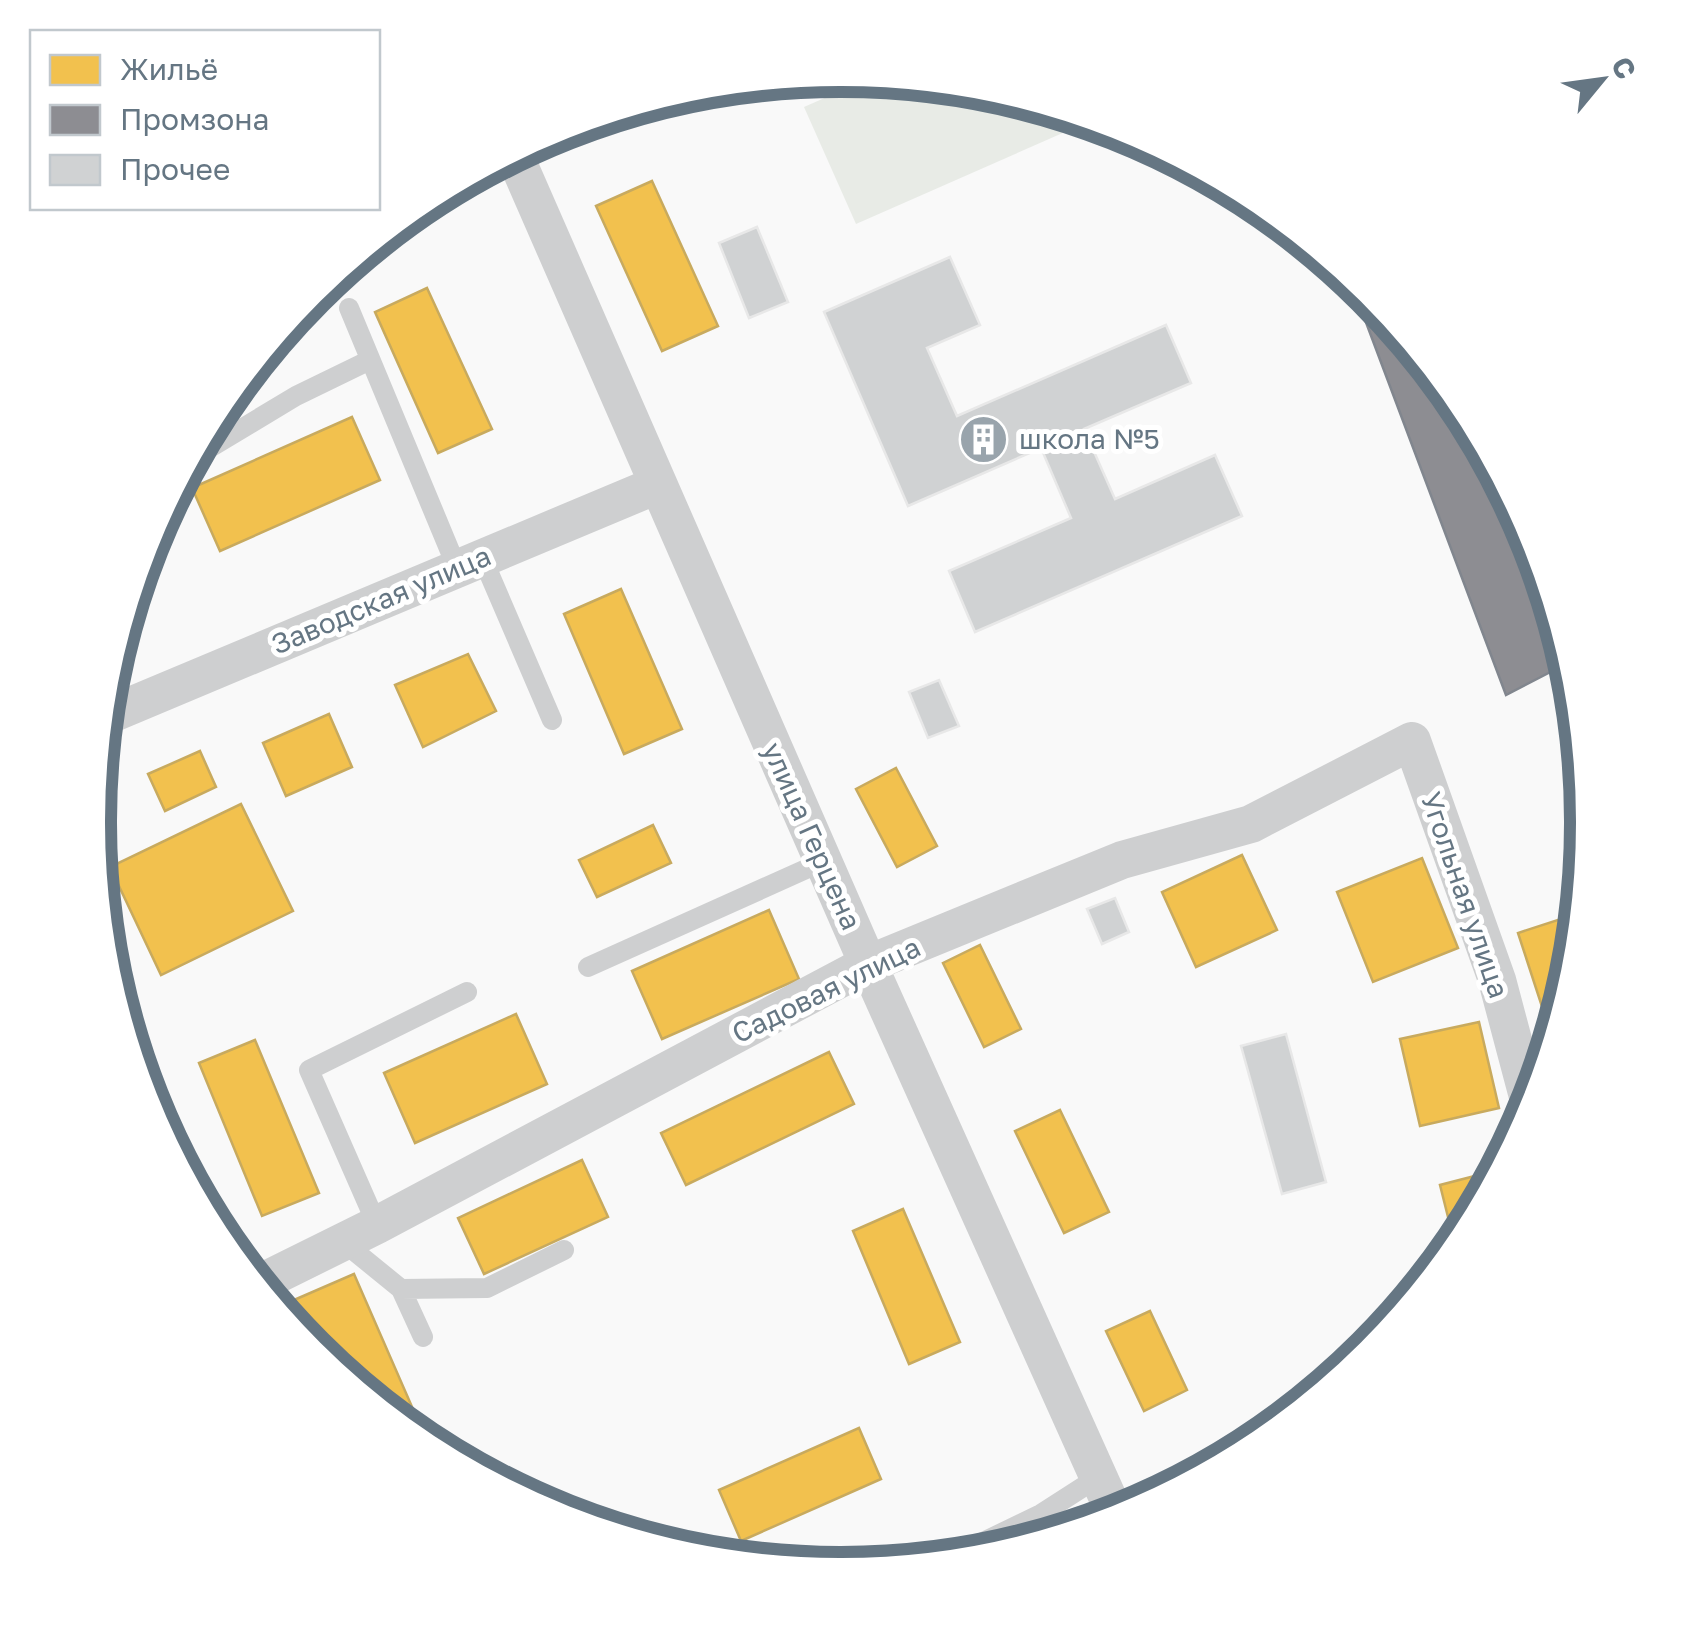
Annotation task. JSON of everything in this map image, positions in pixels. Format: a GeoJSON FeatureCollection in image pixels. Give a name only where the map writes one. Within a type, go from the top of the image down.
{"type":"FeatureCollection","features":[{"type":"Feature","properties":{"kind":"street","name":"улица Герцена"},"geometry":{"type":"LineString","coordinates":[[520,167],[868,964],[1108,1500]]}},
{"type":"Feature","properties":{"kind":"street","name":"Заводская улица"},"geometry":{"type":"LineString","coordinates":[[121,709],[657,485]]}},
{"type":"Feature","properties":{"kind":"street","name":"Садовая улица"},"geometry":{"type":"LineString","coordinates":[[271,1277],[868,964],[1122,860],[1251,824],[1412,742]]}},
{"type":"Feature","properties":{"kind":"street","name":"Угольная улица"},"geometry":{"type":"LineString","coordinates":[[1412,742],[1497,980],[1523,1079]]}},
{"type":"Feature","properties":{"kind":"lane"},"geometry":{"type":"LineString","coordinates":[[349,308],[370,360],[470,563],[552,720]]}},
{"type":"Feature","properties":{"kind":"lane"},"geometry":{"type":"LineString","coordinates":[[218,443],[296,396],[370,360]]}},
{"type":"Feature","properties":{"kind":"lane"},"geometry":{"type":"LineString","coordinates":[[588,967],[824,861]]}},
{"type":"Feature","properties":{"kind":"lane"},"geometry":{"type":"LineString","coordinates":[[377,1225],[310,1070],[466,992]]}},
{"type":"Feature","properties":{"kind":"lane"},"geometry":{"type":"LineString","coordinates":[[342,1241],[401,1290],[424,1338]]}},
{"type":"Feature","properties":{"kind":"lane"},"geometry":{"type":"LineString","coordinates":[[401,1290],[487,1288],[564,1250]]}},
{"type":"Feature","properties":{"kind":"lane"},"geometry":{"type":"LineString","coordinates":[[1002,1533],[1041,1514],[1097,1478]]}},
{"type":"Feature","properties":{"kind":"shaded area"},"geometry":{"type":"Polygon","coordinates":[[[838,92],[889,94],[983,107],[1070,130],[856,224],[804,107],[838,92]]]}},
{"type":"Feature","properties":{"kind":"building: Жильё"},"geometry":{"type":"Polygon","coordinates":[[[652,181],[718,326],[662,351],[596,206],[652,181]]]}},
{"type":"Feature","properties":{"kind":"building: Жильё"},"geometry":{"type":"Polygon","coordinates":[[[427,288],[492,429],[438,453],[375,312],[427,288]]]}},
{"type":"Feature","properties":{"kind":"building: Жильё"},"geometry":{"type":"Polygon","coordinates":[[[352,417],[380,480],[220,551],[193,488],[352,417]]]}},
{"type":"Feature","properties":{"kind":"building: Жильё"},"geometry":{"type":"Polygon","coordinates":[[[621,589],[682,729],[624,754],[564,614],[621,589]]]}},
{"type":"Feature","properties":{"kind":"building: Жильё"},"geometry":{"type":"Polygon","coordinates":[[[468,654],[496,711],[423,747],[395,685],[468,654]]]}},
{"type":"Feature","properties":{"kind":"building: Жильё"},"geometry":{"type":"Polygon","coordinates":[[[329,714],[352,767],[286,796],[263,743],[329,714]]]}},
{"type":"Feature","properties":{"kind":"building: Жильё"},"geometry":{"type":"Polygon","coordinates":[[[200,751],[216,787],[165,811],[148,774],[200,751]]]}},
{"type":"Feature","properties":{"kind":"building: Жильё"},"geometry":{"type":"Polygon","coordinates":[[[896,768],[937,846],[897,867],[856,789],[896,768]]]}},
{"type":"Feature","properties":{"kind":"building: Жильё"},"geometry":{"type":"Polygon","coordinates":[[[241,804],[293,911],[161,975],[113,866],[241,804]]]}},
{"type":"Feature","properties":{"kind":"building: Жильё"},"geometry":{"type":"Polygon","coordinates":[[[653,825],[671,863],[597,897],[579,860],[653,825]]]}},
{"type":"Feature","properties":{"kind":"building: Жильё"},"geometry":{"type":"Polygon","coordinates":[[[1242,855],[1277,930],[1196,967],[1162,892],[1242,855]]]}},
{"type":"Feature","properties":{"kind":"building: Жильё"},"geometry":{"type":"Polygon","coordinates":[[[1422,858],[1458,948],[1373,982],[1337,892],[1422,858]]]}},
{"type":"Feature","properties":{"kind":"building: Жильё"},"geometry":{"type":"Polygon","coordinates":[[[769,910],[799,979],[662,1039],[632,971],[769,910]]]}},
{"type":"Feature","properties":{"kind":"building: Жильё"},"geometry":{"type":"Polygon","coordinates":[[[1564,918],[1545,1015],[1518,933],[1564,918]]]}},
{"type":"Feature","properties":{"kind":"building: Жильё"},"geometry":{"type":"Polygon","coordinates":[[[980,945],[1021,1029],[984,1047],[943,963],[980,945]]]}},
{"type":"Feature","properties":{"kind":"building: Жильё"},"geometry":{"type":"Polygon","coordinates":[[[516,1014],[547,1084],[415,1143],[384,1073],[516,1014]]]}},
{"type":"Feature","properties":{"kind":"building: Жильё"},"geometry":{"type":"Polygon","coordinates":[[[1479,1022],[1499,1108],[1420,1126],[1400,1039],[1479,1022]]]}},
{"type":"Feature","properties":{"kind":"building: Жильё"},"geometry":{"type":"Polygon","coordinates":[[[255,1040],[319,1193],[262,1216],[199,1063],[255,1040]]]}},
{"type":"Feature","properties":{"kind":"building: Жильё"},"geometry":{"type":"Polygon","coordinates":[[[829,1052],[854,1104],[686,1185],[661,1133],[829,1052]]]}},
{"type":"Feature","properties":{"kind":"building: Жильё"},"geometry":{"type":"Polygon","coordinates":[[[1060,1110],[1109,1212],[1064,1233],[1015,1131],[1060,1110]]]}},
{"type":"Feature","properties":{"kind":"building: Жильё"},"geometry":{"type":"Polygon","coordinates":[[[582,1160],[608,1217],[484,1274],[458,1218],[582,1160]]]}},
{"type":"Feature","properties":{"kind":"building: Жильё"},"geometry":{"type":"Polygon","coordinates":[[[1479,1175],[1450,1224],[1440,1185],[1479,1175]]]}},
{"type":"Feature","properties":{"kind":"building: Жильё"},"geometry":{"type":"Polygon","coordinates":[[[903,1209],[960,1342],[909,1364],[853,1231],[903,1209]]]}},
{"type":"Feature","properties":{"kind":"building: Жильё"},"geometry":{"type":"Polygon","coordinates":[[[354,1274],[415,1414],[325,1338],[294,1300],[354,1274]]]}},
{"type":"Feature","properties":{"kind":"building: Жильё"},"geometry":{"type":"Polygon","coordinates":[[[1150,1311],[1187,1390],[1144,1411],[1106,1331],[1150,1311]]]}},
{"type":"Feature","properties":{"kind":"building: Жильё"},"geometry":{"type":"Polygon","coordinates":[[[859,1428],[881,1479],[741,1541],[719,1490],[859,1428]]]}},
{"type":"Feature","properties":{"kind":"building: Промзона"},"geometry":{"type":"Polygon","coordinates":[[[1362,311],[1420,378],[1473,457],[1505,521],[1535,596],[1554,670],[1506,695],[1362,311]]]}},
{"type":"Feature","properties":{"kind":"building: Прочее"},"geometry":{"type":"Polygon","coordinates":[[[757,227],[788,302],[749,318],[719,243],[757,227]]]}},
{"type":"Feature","properties":{"kind":"building: Прочее","name":"школа №5"},"geometry":{"type":"Polygon","coordinates":[[[950,257],[980,325],[927,348],[957,416],[1166,325],[1191,383],[1084,429],[1115,499],[1215,455],[1242,516],[975,632],[949,571],[1071,518],[1041,448],[908,506],[824,312],[950,257]]]}},
{"type":"Feature","properties":{"kind":"building: Прочее"},"geometry":{"type":"Polygon","coordinates":[[[939,680],[959,726],[928,738],[909,692],[939,680]]]}},
{"type":"Feature","properties":{"kind":"building: Прочее"},"geometry":{"type":"Polygon","coordinates":[[[1115,898],[1129,932],[1102,944],[1087,909],[1115,898]]]}},
{"type":"Feature","properties":{"kind":"building: Прочее"},"geometry":{"type":"Polygon","coordinates":[[[1286,1034],[1326,1182],[1282,1194],[1241,1046],[1286,1034]]]}},
{"type":"Feature","properties":{"kind":"place","name":"школа №5"},"geometry":{"type":"Point","coordinates":[984,439]}}]}
